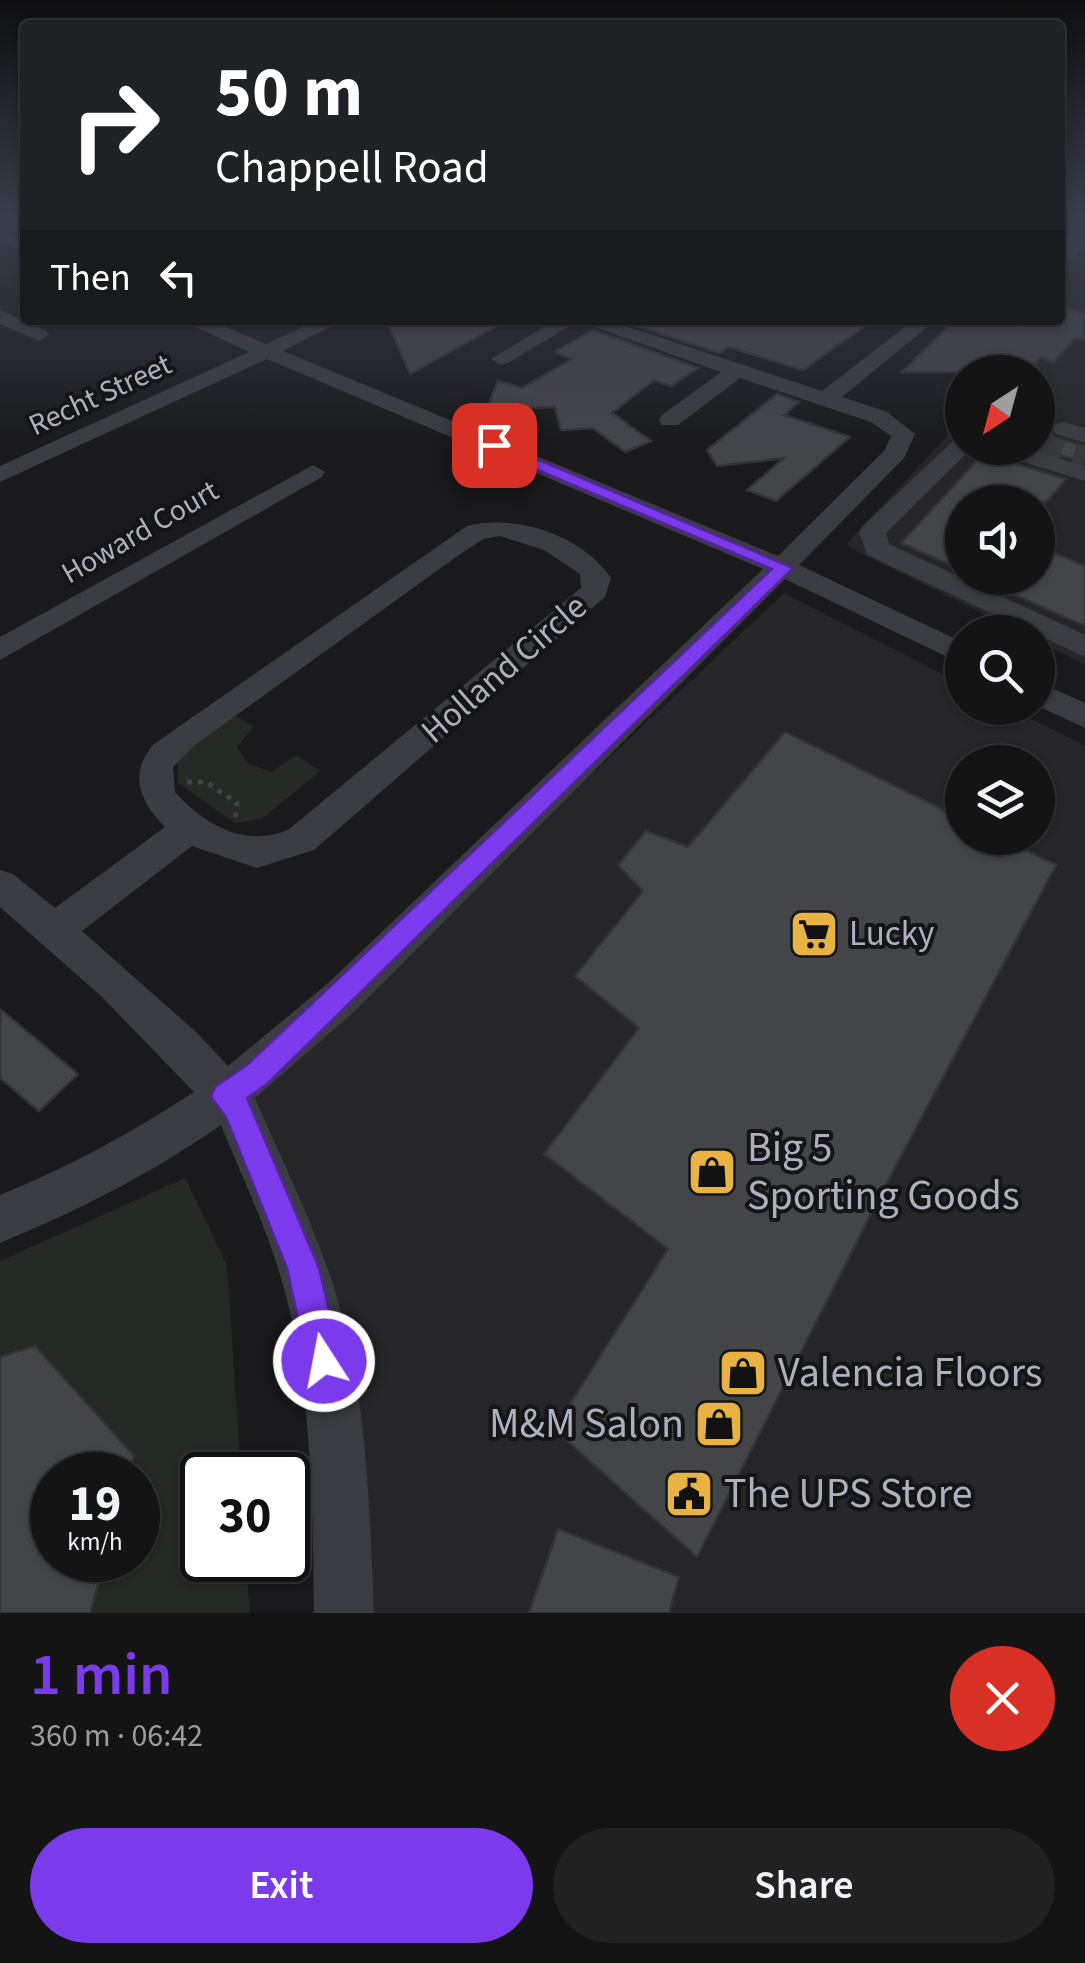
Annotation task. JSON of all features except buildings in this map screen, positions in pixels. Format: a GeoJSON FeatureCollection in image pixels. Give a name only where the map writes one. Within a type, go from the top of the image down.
{"type":"FeatureCollection","features":[{"type":"Feature","properties":{"kind":"street"},"geometry":{"type":"LineString","coordinates":[[0,316],[39,335]]}},
{"type":"Feature","properties":{"kind":"street"},"geometry":{"type":"LineString","coordinates":[[203,325],[784,568],[945,646]]}},
{"type":"Feature","properties":{"kind":"street","name":"Recht Street"},"geometry":{"type":"LineString","coordinates":[[0,475],[323,325]]}},
{"type":"Feature","properties":{"kind":"street"},"geometry":{"type":"LineString","coordinates":[[502,359],[560,325]]}},
{"type":"Feature","properties":{"kind":"street"},"geometry":{"type":"LineString","coordinates":[[0,1219],[86,1186],[154,1146],[257,1075],[784,568],[896,453],[902,434],[880,418],[602,325]]}},
{"type":"Feature","properties":{"kind":"street"},"geometry":{"type":"LineString","coordinates":[[826,399],[920,325]]}},
{"type":"Feature","properties":{"kind":"street"},"geometry":{"type":"LineString","coordinates":[[670,420],[737,370]]}},
{"type":"Feature","properties":{"kind":"street"},"geometry":{"type":"LineString","coordinates":[[945,462],[872,532],[877,549],[1085,648]]}},
{"type":"Feature","properties":{"kind":"street"},"geometry":{"type":"LineString","coordinates":[[886,463],[926,480]]}},
{"type":"Feature","properties":{"kind":"street"},"geometry":{"type":"LineString","coordinates":[[1055,465],[1085,474]]}},
{"type":"Feature","properties":{"kind":"street","name":"Howard Court"},"geometry":{"type":"LineString","coordinates":[[0,650],[313,472]]}},
{"type":"Feature","properties":{"kind":"street","name":"Holland Circle"},"geometry":{"type":"LineString","coordinates":[[484,529],[509,530],[552,546],[595,572],[598,583],[584,602],[301,840],[281,849],[245,852],[220,845],[190,828],[156,791],[154,774],[165,753],[454,546],[484,529]]}},
{"type":"Feature","properties":{"kind":"street"},"geometry":{"type":"LineString","coordinates":[[1055,702],[1085,718]]}},
{"type":"Feature","properties":{"kind":"street"},"geometry":{"type":"LineString","coordinates":[[52,932],[190,828]]}},
{"type":"Feature","properties":{"kind":"street"},"geometry":{"type":"LineString","coordinates":[[0,885],[115,983],[181,1046],[237,1108],[303,1268],[319,1328],[339,1460],[344,1613]]}},
{"type":"Feature","properties":{"kind":"path"},"geometry":{"type":"LineString","coordinates":[[178,783],[206,782],[222,792],[237,803],[235,824]]}},
{"type":"Feature","properties":{"kind":"shaded area"},"geometry":{"type":"Polygon","coordinates":[[[1065,296],[1085,296],[1085,665],[1055,650],[1055,615],[986,615],[945,595],[1055,595],[1055,485],[945,485],[945,595],[847,543],[945,438],[945,465],[1055,465],[1055,355],[979,355],[1009,325],[1065,325],[1065,296]]]}},
{"type":"Feature","properties":{"kind":"shaded area"},"geometry":{"type":"Polygon","coordinates":[[[784,593],[945,675],[945,725],[1043,725],[1085,746],[1085,1613],[342,1613],[359,1516],[237,1108],[784,593]]]}},
{"type":"Feature","properties":{"kind":"shaded area"},"geometry":{"type":"Polygon","coordinates":[[[235,715],[254,727],[237,747],[249,764],[272,772],[296,755],[320,771],[262,819],[235,823],[178,783],[178,757],[235,715]]]}},
{"type":"Feature","properties":{"kind":"shaded area"},"geometry":{"type":"Polygon","coordinates":[[[185,1178],[227,1265],[239,1452],[180,1452],[180,1582],[248,1582],[250,1613],[90,1613],[99,1582],[160,1582],[160,1452],[112,1452],[35,1346],[0,1357],[0,1261],[185,1178]]]}},
{"type":"Feature","properties":{"kind":"tunnel"},"geometry":{"type":"LineString","coordinates":[[1055,450],[1085,460]]}},
{"type":"Feature","properties":{"kind":"place","name":"Lucky"},"geometry":{"type":"Point","coordinates":[814,934]}},
{"type":"Feature","properties":{"kind":"place","name":"Big 5 Sporting Goods"},"geometry":{"type":"Point","coordinates":[712,1172]}},
{"type":"Feature","properties":{"kind":"place","name":"Valencia Floors"},"geometry":{"type":"Point","coordinates":[743,1373]}},
{"type":"Feature","properties":{"kind":"place","name":"M&M Salon"},"geometry":{"type":"Point","coordinates":[719,1424]}},
{"type":"Feature","properties":{"kind":"place","name":"The UPS Store"},"geometry":{"type":"Point","coordinates":[689,1494]}},
{"type":"Feature","properties":{"kind":"route"},"geometry":{"type":"LineString","coordinates":[[324,1361],[303,1268],[237,1108],[225,1097],[257,1075],[784,568],[494,445]]}}]}
